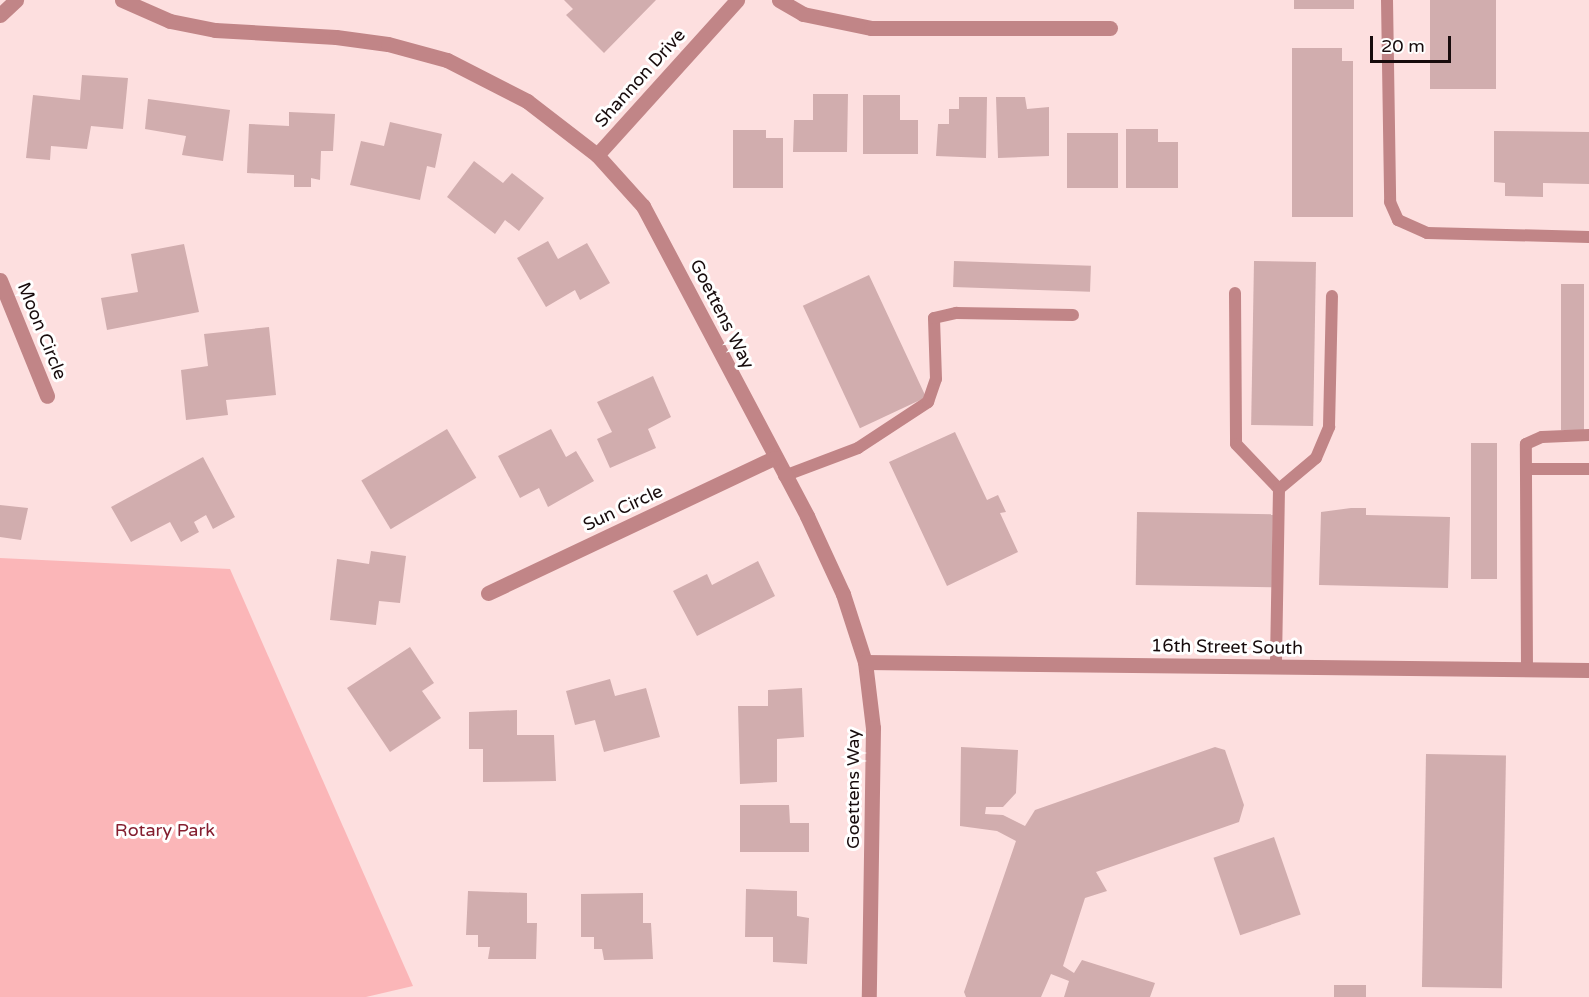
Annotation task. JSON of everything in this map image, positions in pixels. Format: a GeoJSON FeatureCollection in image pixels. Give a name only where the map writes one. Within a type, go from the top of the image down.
{"type":"FeatureCollection","features":[{"type":"Feature","properties":{"kind":"street"},"geometry":{"type":"LineString","coordinates":[[0,15],[16,0]]}},
{"type":"Feature","properties":{"kind":"street","name":"Goettens Way"},"geometry":{"type":"LineString","coordinates":[[122,0],[170,21],[215,30],[388,44],[447,60],[527,101],[597,155],[643,206],[843,594],[865,662],[873,751],[869,997]]}},
{"type":"Feature","properties":{"kind":"street","name":"Shannon Drive"},"geometry":{"type":"LineString","coordinates":[[597,155],[737,0]]}},
{"type":"Feature","properties":{"kind":"street"},"geometry":{"type":"LineString","coordinates":[[778,0],[803,14],[871,28],[1110,28]]}},
{"type":"Feature","properties":{"kind":"street","name":"Moon Circle"},"geometry":{"type":"LineString","coordinates":[[0,280],[47,396]]}},
{"type":"Feature","properties":{"kind":"street","name":"Sun Circle"},"geometry":{"type":"LineString","coordinates":[[488,593],[774,458]]}},
{"type":"Feature","properties":{"kind":"street","name":"16th Street South"},"geometry":{"type":"LineString","coordinates":[[865,662],[1589,670]]}},
{"type":"Feature","properties":{"kind":"lane"},"geometry":{"type":"LineString","coordinates":[[1387,0],[1390,202],[1398,220],[1427,233],[1589,237]]}},
{"type":"Feature","properties":{"kind":"lane"},"geometry":{"type":"LineString","coordinates":[[1235,293],[1236,444],[1279,489],[1276,667]]}},
{"type":"Feature","properties":{"kind":"lane"},"geometry":{"type":"LineString","coordinates":[[1279,489],[1316,458],[1329,427],[1332,296]]}},
{"type":"Feature","properties":{"kind":"lane"},"geometry":{"type":"LineString","coordinates":[[784,476],[858,448],[928,402],[936,379],[934,318],[956,313],[1073,315]]}},
{"type":"Feature","properties":{"kind":"lane"},"geometry":{"type":"LineString","coordinates":[[1527,669],[1526,444],[1542,437],[1589,435]]}},
{"type":"Feature","properties":{"kind":"lane"},"geometry":{"type":"LineString","coordinates":[[1526,469],[1589,469]]}},
{"type":"Feature","properties":{"kind":"green space","name":"Rotary Park"},"geometry":{"type":"Polygon","coordinates":[[[0,558],[230,569],[413,986],[366,997],[0,997],[0,558]]]}},
{"type":"Feature","properties":{"kind":"building"},"geometry":{"type":"Polygon","coordinates":[[[564,0],[656,0],[604,53],[566,15],[573,9],[564,0]]]}},
{"type":"Feature","properties":{"kind":"building"},"geometry":{"type":"Polygon","coordinates":[[[1294,0],[1354,0],[1354,9],[1294,9],[1294,0]]]}},
{"type":"Feature","properties":{"kind":"building"},"geometry":{"type":"Polygon","coordinates":[[[1430,0],[1496,0],[1496,89],[1430,89],[1430,0]]]}},
{"type":"Feature","properties":{"kind":"building"},"geometry":{"type":"Polygon","coordinates":[[[1292,48],[1342,48],[1342,61],[1353,61],[1353,217],[1292,217],[1292,48]]]}},
{"type":"Feature","properties":{"kind":"building"},"geometry":{"type":"Polygon","coordinates":[[[82,75],[128,78],[123,129],[91,126],[87,149],[51,146],[50,160],[26,158],[33,95],[80,100],[82,75]]]}},
{"type":"Feature","properties":{"kind":"building"},"geometry":{"type":"Polygon","coordinates":[[[813,94],[848,94],[847,152],[793,152],[794,120],[813,120],[813,94]]]}},
{"type":"Feature","properties":{"kind":"building"},"geometry":{"type":"Polygon","coordinates":[[[863,95],[900,95],[900,120],[918,120],[918,154],[863,154],[863,95]]]}},
{"type":"Feature","properties":{"kind":"building"},"geometry":{"type":"Polygon","coordinates":[[[959,97],[987,97],[986,158],[936,156],[938,124],[949,124],[949,109],[959,109],[959,97]]]}},
{"type":"Feature","properties":{"kind":"building"},"geometry":{"type":"Polygon","coordinates":[[[996,97],[1025,97],[1027,109],[1049,107],[1049,156],[998,158],[996,97]]]}},
{"type":"Feature","properties":{"kind":"building"},"geometry":{"type":"Polygon","coordinates":[[[148,99],[230,110],[223,161],[182,155],[186,136],[145,129],[148,99]]]}},
{"type":"Feature","properties":{"kind":"building"},"geometry":{"type":"Polygon","coordinates":[[[289,112],[335,114],[333,151],[321,151],[320,180],[311,178],[311,187],[294,187],[294,175],[247,173],[249,124],[289,126],[289,112]]]}},
{"type":"Feature","properties":{"kind":"building"},"geometry":{"type":"Polygon","coordinates":[[[390,122],[442,134],[435,168],[427,166],[420,200],[350,185],[361,141],[384,146],[390,122]]]}},
{"type":"Feature","properties":{"kind":"building"},"geometry":{"type":"Polygon","coordinates":[[[1126,129],[1158,129],[1158,142],[1178,142],[1178,188],[1126,188],[1126,129]]]}},
{"type":"Feature","properties":{"kind":"building"},"geometry":{"type":"Polygon","coordinates":[[[733,130],[766,130],[766,138],[783,138],[783,188],[733,188],[733,130]]]}},
{"type":"Feature","properties":{"kind":"building"},"geometry":{"type":"Polygon","coordinates":[[[1494,131],[1589,132],[1589,184],[1543,183],[1543,197],[1505,196],[1505,183],[1494,182],[1494,131]]]}},
{"type":"Feature","properties":{"kind":"building"},"geometry":{"type":"Polygon","coordinates":[[[1067,133],[1118,133],[1118,188],[1067,188],[1067,133]]]}},
{"type":"Feature","properties":{"kind":"building"},"geometry":{"type":"Polygon","coordinates":[[[474,161],[503,183],[512,173],[544,198],[519,231],[505,220],[495,234],[447,197],[474,161]]]}},
{"type":"Feature","properties":{"kind":"building"},"geometry":{"type":"Polygon","coordinates":[[[548,241],[558,259],[587,243],[610,283],[580,300],[575,290],[546,307],[517,258],[548,241]]]}},
{"type":"Feature","properties":{"kind":"building"},"geometry":{"type":"Polygon","coordinates":[[[184,244],[199,312],[107,330],[101,298],[138,292],[131,254],[184,244]]]}},
{"type":"Feature","properties":{"kind":"building"},"geometry":{"type":"Polygon","coordinates":[[[954,261],[1091,266],[1090,292],[953,287],[954,261]]]}},
{"type":"Feature","properties":{"kind":"building"},"geometry":{"type":"Polygon","coordinates":[[[1254,261],[1316,262],[1313,426],[1251,425],[1254,261]]]}},
{"type":"Feature","properties":{"kind":"building"},"geometry":{"type":"Polygon","coordinates":[[[869,275],[926,397],[860,428],[803,306],[869,275]]]}},
{"type":"Feature","properties":{"kind":"building"},"geometry":{"type":"Polygon","coordinates":[[[1561,284],[1584,284],[1584,430],[1561,430],[1561,284]]]}},
{"type":"Feature","properties":{"kind":"building"},"geometry":{"type":"Polygon","coordinates":[[[269,327],[276,395],[226,400],[228,415],[186,420],[181,370],[208,366],[204,334],[269,327]]]}},
{"type":"Feature","properties":{"kind":"building"},"geometry":{"type":"Polygon","coordinates":[[[653,376],[671,417],[648,429],[656,448],[610,468],[597,439],[612,432],[597,402],[653,376]]]}},
{"type":"Feature","properties":{"kind":"building"},"geometry":{"type":"Polygon","coordinates":[[[447,429],[476,478],[391,529],[361,481],[447,429]]]}},
{"type":"Feature","properties":{"kind":"building"},"geometry":{"type":"Polygon","coordinates":[[[551,429],[566,457],[576,451],[594,481],[548,507],[539,488],[520,498],[498,456],[551,429]]]}},
{"type":"Feature","properties":{"kind":"building"},"geometry":{"type":"Polygon","coordinates":[[[955,432],[987,500],[998,495],[1006,512],[1000,513],[1018,552],[947,586],[889,462],[955,432]]]}},
{"type":"Feature","properties":{"kind":"building"},"geometry":{"type":"Polygon","coordinates":[[[1471,443],[1497,443],[1497,579],[1471,579],[1471,443]]]}},
{"type":"Feature","properties":{"kind":"building"},"geometry":{"type":"Polygon","coordinates":[[[203,457],[235,517],[213,529],[206,515],[194,522],[199,532],[181,542],[170,522],[131,542],[111,507],[203,457]]]}},
{"type":"Feature","properties":{"kind":"building"},"geometry":{"type":"Polygon","coordinates":[[[0,505],[28,508],[21,540],[0,537],[0,505]]]}},
{"type":"Feature","properties":{"kind":"building"},"geometry":{"type":"Polygon","coordinates":[[[1366,508],[1366,515],[1450,517],[1448,588],[1319,585],[1321,512],[1366,508]]]}},
{"type":"Feature","properties":{"kind":"building"},"geometry":{"type":"Polygon","coordinates":[[[1137,512],[1273,514],[1272,587],[1136,585],[1137,512]]]}},
{"type":"Feature","properties":{"kind":"building"},"geometry":{"type":"Polygon","coordinates":[[[371,551],[406,556],[400,603],[379,601],[376,625],[330,620],[337,559],[369,564],[371,551]]]}},
{"type":"Feature","properties":{"kind":"building"},"geometry":{"type":"Polygon","coordinates":[[[758,561],[775,596],[697,636],[673,591],[707,574],[712,585],[758,561]]]}},
{"type":"Feature","properties":{"kind":"building"},"geometry":{"type":"Polygon","coordinates":[[[410,647],[434,683],[422,691],[441,718],[390,752],[347,688],[410,647]]]}},
{"type":"Feature","properties":{"kind":"building"},"geometry":{"type":"Polygon","coordinates":[[[610,679],[615,696],[646,688],[660,737],[604,752],[595,720],[575,725],[566,691],[610,679]]]}},
{"type":"Feature","properties":{"kind":"building"},"geometry":{"type":"Polygon","coordinates":[[[802,688],[804,737],[777,739],[777,782],[740,784],[738,706],[768,706],[768,690],[802,688]]]}},
{"type":"Feature","properties":{"kind":"building"},"geometry":{"type":"Polygon","coordinates":[[[517,710],[517,735],[554,735],[556,781],[483,782],[483,749],[469,749],[469,712],[517,710]]]}},
{"type":"Feature","properties":{"kind":"building"},"geometry":{"type":"Polygon","coordinates":[[[961,747],[1018,750],[1016,793],[1003,807],[986,807],[985,814],[1003,815],[1025,826],[1035,810],[1215,747],[1225,750],[1244,805],[1239,822],[1096,872],[1107,891],[1085,898],[1063,966],[1074,973],[1082,960],[1155,983],[1150,997],[1064,997],[1069,981],[1051,974],[1041,997],[966,997],[964,992],[1016,841],[997,831],[960,826],[961,747]]]}},
{"type":"Feature","properties":{"kind":"building"},"geometry":{"type":"Polygon","coordinates":[[[1426,754],[1506,755],[1502,988],[1422,987],[1426,754]]]}},
{"type":"Feature","properties":{"kind":"building"},"geometry":{"type":"Polygon","coordinates":[[[740,805],[789,805],[790,823],[809,823],[809,852],[740,852],[740,805]]]}},
{"type":"Feature","properties":{"kind":"building"},"geometry":{"type":"Polygon","coordinates":[[[1274,837],[1301,915],[1240,935],[1213,858],[1274,837]]]}},
{"type":"Feature","properties":{"kind":"building"},"geometry":{"type":"Polygon","coordinates":[[[746,889],[797,891],[797,916],[809,918],[807,964],[773,962],[773,937],[745,937],[746,889]]]}},
{"type":"Feature","properties":{"kind":"building"},"geometry":{"type":"Polygon","coordinates":[[[468,891],[527,893],[527,923],[537,923],[536,959],[488,959],[490,947],[478,947],[478,935],[466,935],[468,891]]]}},
{"type":"Feature","properties":{"kind":"building"},"geometry":{"type":"Polygon","coordinates":[[[643,893],[643,923],[651,923],[653,959],[604,960],[602,949],[594,949],[594,937],[581,937],[581,894],[643,893]]]}},
{"type":"Feature","properties":{"kind":"building"},"geometry":{"type":"Polygon","coordinates":[[[1334,985],[1366,985],[1366,997],[1334,997],[1334,985]]]}}]}
